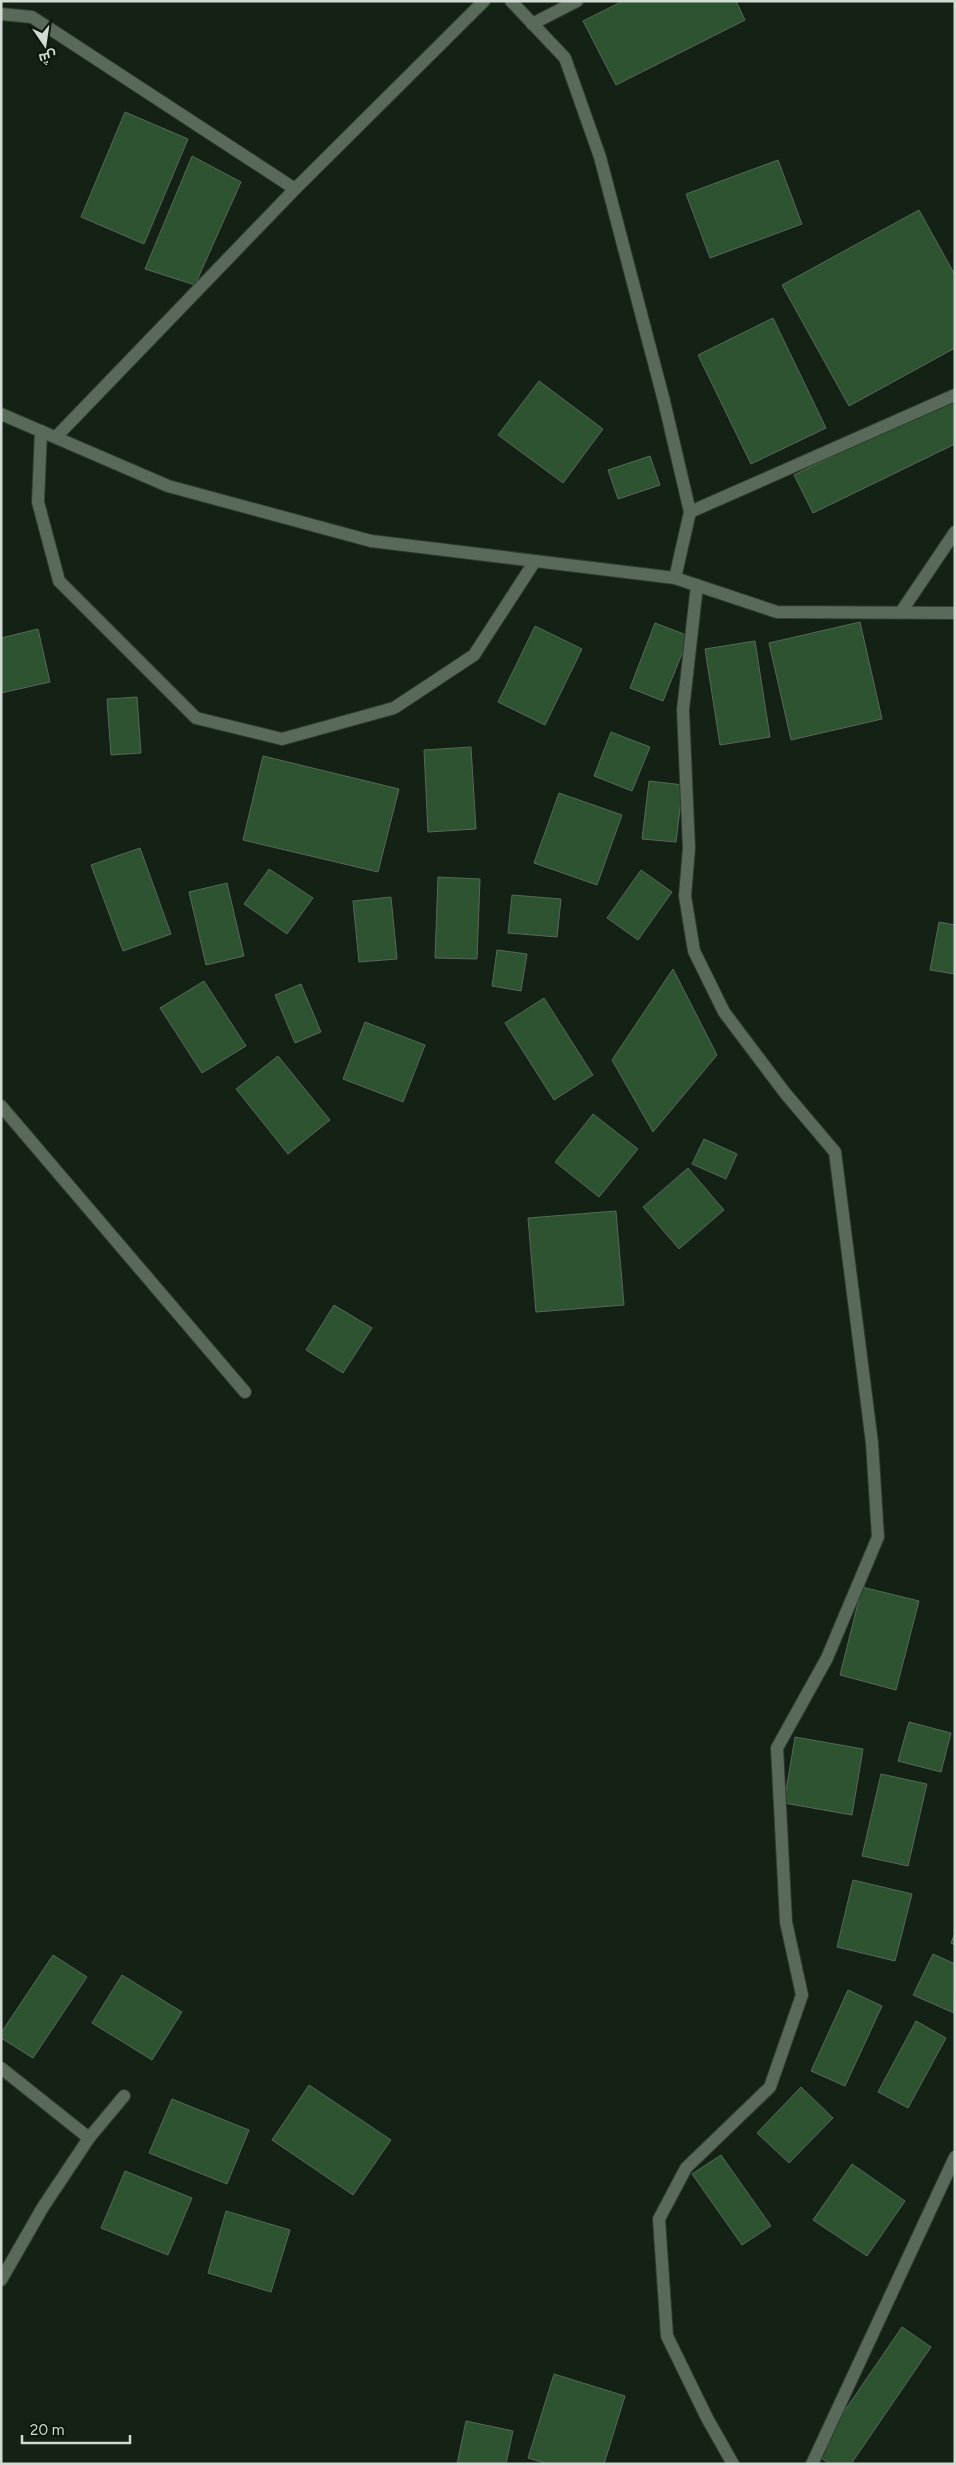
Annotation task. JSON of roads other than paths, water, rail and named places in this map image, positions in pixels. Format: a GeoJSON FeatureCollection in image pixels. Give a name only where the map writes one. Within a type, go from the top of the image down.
{"type":"FeatureCollection","features":[{"type":"Feature","properties":{"kind":"street"},"geometry":{"type":"LineString","coordinates":[[56,437],[295,189],[484,1]]}},
{"type":"Feature","properties":{"kind":"street"},"geometry":{"type":"LineString","coordinates":[[511,1],[564,58],[600,157],[664,401],[690,512],[675,578]]}},
{"type":"Feature","properties":{"kind":"street"},"geometry":{"type":"LineString","coordinates":[[532,24],[578,1]]}},
{"type":"Feature","properties":{"kind":"street"},"geometry":{"type":"LineString","coordinates":[[1,14],[32,17],[295,189]]}},
{"type":"Feature","properties":{"kind":"street"},"geometry":{"type":"LineString","coordinates":[[690,512],[955,395]]}},
{"type":"Feature","properties":{"kind":"street"},"geometry":{"type":"LineString","coordinates":[[1,414],[168,486],[371,541],[675,578],[777,612],[955,613]]}},
{"type":"Feature","properties":{"kind":"street"},"geometry":{"type":"LineString","coordinates":[[42,431],[38,502],[59,581],[196,718],[282,739],[394,708],[474,655],[535,562]]}},
{"type":"Feature","properties":{"kind":"street"},"geometry":{"type":"LineString","coordinates":[[901,612],[955,532]]}},
{"type":"Feature","properties":{"kind":"street"},"geometry":{"type":"LineString","coordinates":[[697,585],[683,710],[689,848],[685,896],[694,951],[724,1012],[785,1093],[835,1152],[872,1443],[878,1537],[827,1658],[777,1748],[786,1922],[802,1995],[770,2087],[686,2168],[659,2219],[667,2336],[707,2418],[734,2464]]}},
{"type":"Feature","properties":{"kind":"street"},"geometry":{"type":"LineString","coordinates":[[1,1106],[246,1392]]}},
{"type":"Feature","properties":{"kind":"street"},"geometry":{"type":"LineString","coordinates":[[1,2068],[88,2138]]}},
{"type":"Feature","properties":{"kind":"street"},"geometry":{"type":"LineString","coordinates":[[1,2280],[88,2138],[124,2096]]}},
{"type":"Feature","properties":{"kind":"street"},"geometry":{"type":"LineString","coordinates":[[812,2464],[955,2157]]}}]}
